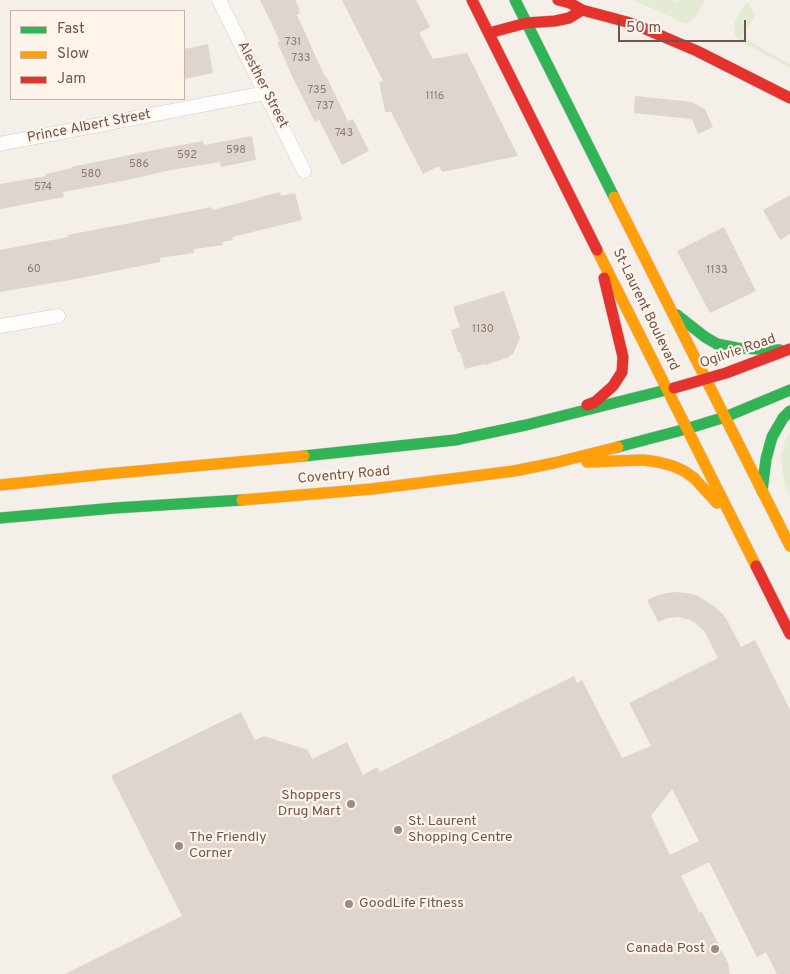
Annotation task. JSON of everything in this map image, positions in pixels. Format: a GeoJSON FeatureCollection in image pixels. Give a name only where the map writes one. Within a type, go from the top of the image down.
{"type":"FeatureCollection","features":[{"type":"Feature","properties":{"kind":"main road","name":"St-Laurent Boulevard"},"geometry":{"type":"LineString","coordinates":[[472,0],[790,634]]}},
{"type":"Feature","properties":{"kind":"main road","name":"St-Laurent Boulevard"},"geometry":{"type":"LineString","coordinates":[[515,0],[790,546]]}},
{"type":"Feature","properties":{"kind":"main road"},"geometry":{"type":"LineString","coordinates":[[558,0],[570,3],[582,10],[627,22],[651,31],[697,51],[790,98]]}},
{"type":"Feature","properties":{"kind":"main road"},"geometry":{"type":"LineString","coordinates":[[489,33],[526,23],[569,18],[582,10]]}},
{"type":"Feature","properties":{"kind":"main road"},"geometry":{"type":"LineString","coordinates":[[526,425],[595,402],[613,386],[622,372],[623,357],[596,246]]}},
{"type":"Feature","properties":{"kind":"main road"},"geometry":{"type":"LineString","coordinates":[[672,310],[705,337],[717,344],[737,348],[789,350]]}},
{"type":"Feature","properties":{"kind":"main road","name":"Ogilvie Road"},"geometry":{"type":"LineString","coordinates":[[668,390],[706,380],[789,350]]}},
{"type":"Feature","properties":{"kind":"main road","name":"Coventry Road"},"geometry":{"type":"LineString","coordinates":[[0,485],[340,453],[456,440],[668,390]]}},
{"type":"Feature","properties":{"kind":"main road"},"geometry":{"type":"LineString","coordinates":[[686,428],[725,417],[790,390]]}},
{"type":"Feature","properties":{"kind":"main road"},"geometry":{"type":"LineString","coordinates":[[762,491],[770,442],[783,418],[790,411]]}},
{"type":"Feature","properties":{"kind":"main road","name":"Coventry Road"},"geometry":{"type":"LineString","coordinates":[[0,518],[282,497],[483,476],[554,463],[686,428]]}},
{"type":"Feature","properties":{"kind":"main road"},"geometry":{"type":"LineString","coordinates":[[554,463],[643,460],[673,466],[694,478],[732,520]]}},
{"type":"Feature","properties":{"kind":"street","name":"Alesther Street"},"geometry":{"type":"LineString","coordinates":[[219,0],[304,171]]}},
{"type":"Feature","properties":{"kind":"street","name":"Prince Albert Street"},"geometry":{"type":"LineString","coordinates":[[0,144],[265,92]]}},
{"type":"Feature","properties":{"kind":"street"},"geometry":{"type":"LineString","coordinates":[[0,326],[58,316]]}},
{"type":"Feature","properties":{"kind":"green space"},"geometry":{"type":"Polygon","coordinates":[[[633,0],[671,0],[677,3],[680,0],[705,0],[697,15],[686,24],[633,0]]]}},
{"type":"Feature","properties":{"kind":"green space"},"geometry":{"type":"Polygon","coordinates":[[[748,2],[755,15],[742,37],[790,64],[790,68],[740,41],[735,35],[734,24],[742,8],[748,2]]]}},
{"type":"Feature","properties":{"kind":"green space"},"geometry":{"type":"Polygon","coordinates":[[[790,432],[790,496],[785,483],[781,456],[786,438],[790,432]]]}},
{"type":"Feature","properties":{"kind":"building"},"geometry":{"type":"Polygon","coordinates":[[[260,0],[295,0],[300,10],[298,10],[300,13],[297,15],[325,77],[348,121],[353,119],[369,151],[342,165],[319,120],[315,122],[292,76],[277,42],[280,41],[260,0]]]}},
{"type":"Feature","properties":{"kind":"building"},"geometry":{"type":"Polygon","coordinates":[[[342,0],[416,0],[430,27],[419,33],[433,59],[467,53],[518,156],[442,172],[439,166],[423,174],[391,112],[385,112],[379,82],[383,81],[342,0]]]}},
{"type":"Feature","properties":{"kind":"building"},"geometry":{"type":"Polygon","coordinates":[[[208,44],[213,73],[185,79],[185,49],[208,44]]]}},
{"type":"Feature","properties":{"kind":"building"},"geometry":{"type":"Polygon","coordinates":[[[635,96],[692,102],[705,109],[713,127],[698,134],[692,119],[634,113],[635,96]]]}},
{"type":"Feature","properties":{"kind":"building"},"geometry":{"type":"Polygon","coordinates":[[[252,136],[256,160],[221,167],[220,162],[171,170],[63,192],[64,197],[0,209],[0,184],[46,176],[46,174],[71,167],[154,150],[203,141],[204,145],[252,136]]]}},
{"type":"Feature","properties":{"kind":"building"},"geometry":{"type":"Polygon","coordinates":[[[280,192],[281,196],[295,193],[302,220],[232,237],[233,240],[222,242],[223,245],[194,249],[194,253],[160,258],[160,262],[0,292],[0,250],[212,207],[213,210],[280,192]]]}},
{"type":"Feature","properties":{"kind":"building"},"geometry":{"type":"Polygon","coordinates":[[[790,195],[790,234],[780,240],[763,210],[790,195]]]}},
{"type":"Feature","properties":{"kind":"building"},"geometry":{"type":"Polygon","coordinates":[[[724,227],[756,291],[710,313],[677,251],[724,227]]]}},
{"type":"Feature","properties":{"kind":"building"},"geometry":{"type":"Polygon","coordinates":[[[504,291],[520,338],[513,354],[486,365],[465,369],[451,330],[460,327],[453,307],[504,291]]]}},
{"type":"Feature","properties":{"kind":"building","name":"St. Laurent Shopping Centre"},"geometry":{"type":"Polygon","coordinates":[[[666,593],[687,593],[698,596],[714,606],[727,620],[741,647],[755,640],[790,710],[790,974],[777,974],[766,952],[757,957],[709,862],[681,876],[728,963],[730,974],[65,974],[182,916],[111,776],[241,712],[255,740],[264,736],[308,750],[312,759],[347,742],[363,775],[377,767],[380,772],[574,676],[577,683],[582,680],[622,758],[651,746],[629,703],[718,658],[705,632],[690,620],[679,617],[668,618],[658,622],[647,600],[666,593]],[[672,789],[651,816],[670,855],[699,841],[672,789]]]}},
{"type":"Feature","properties":{"kind":"traffic: fast"},"geometry":{"type":"LineString","coordinates":[[515,0],[614,197]]}},
{"type":"Feature","properties":{"kind":"traffic: fast"},"geometry":{"type":"LineString","coordinates":[[677,315],[717,344],[737,348],[780,350]]}},
{"type":"Feature","properties":{"kind":"traffic: fast"},"geometry":{"type":"LineString","coordinates":[[304,456],[455,440],[526,425],[674,388]]}},
{"type":"Feature","properties":{"kind":"traffic: fast"},"geometry":{"type":"LineString","coordinates":[[618,447],[725,417],[790,390]]}},
{"type":"Feature","properties":{"kind":"traffic: fast"},"geometry":{"type":"LineString","coordinates":[[762,491],[766,459],[772,437],[783,418],[790,411]]}},
{"type":"Feature","properties":{"kind":"traffic: fast"},"geometry":{"type":"LineString","coordinates":[[0,518],[242,500]]}},
{"type":"Feature","properties":{"kind":"traffic: slow"},"geometry":{"type":"LineString","coordinates":[[614,197],[790,546]]}},
{"type":"Feature","properties":{"kind":"traffic: slow"},"geometry":{"type":"LineString","coordinates":[[597,250],[756,566]]}},
{"type":"Feature","properties":{"kind":"traffic: slow"},"geometry":{"type":"LineString","coordinates":[[242,500],[372,489],[514,471],[618,447]]}},
{"type":"Feature","properties":{"kind":"traffic: slow"},"geometry":{"type":"LineString","coordinates":[[0,485],[304,456]]}},
{"type":"Feature","properties":{"kind":"traffic: slow"},"geometry":{"type":"LineString","coordinates":[[587,462],[643,460],[673,466],[694,478],[717,503]]}},
{"type":"Feature","properties":{"kind":"traffic: jam"},"geometry":{"type":"LineString","coordinates":[[472,0],[597,250]]}},
{"type":"Feature","properties":{"kind":"traffic: jam"},"geometry":{"type":"LineString","coordinates":[[558,0],[570,3],[582,10],[643,28],[697,51],[790,98]]}},
{"type":"Feature","properties":{"kind":"traffic: jam"},"geometry":{"type":"LineString","coordinates":[[489,33],[526,23],[569,18],[582,10]]}},
{"type":"Feature","properties":{"kind":"traffic: jam"},"geometry":{"type":"LineString","coordinates":[[587,405],[595,402],[613,386],[622,372],[623,357],[604,278]]}},
{"type":"Feature","properties":{"kind":"traffic: jam"},"geometry":{"type":"LineString","coordinates":[[674,388],[726,373],[790,349]]}},
{"type":"Feature","properties":{"kind":"traffic: jam"},"geometry":{"type":"LineString","coordinates":[[756,566],[790,634]]}},
{"type":"Feature","properties":{"kind":"place","name":"Shoppers Drug Mart"},"geometry":{"type":"Point","coordinates":[351,804]}},
{"type":"Feature","properties":{"kind":"place","name":"St. Laurent Shopping Centre"},"geometry":{"type":"Point","coordinates":[398,830]}},
{"type":"Feature","properties":{"kind":"place","name":"The Friendly Corner"},"geometry":{"type":"Point","coordinates":[179,846]}},
{"type":"Feature","properties":{"kind":"place","name":"GoodLife Fitness"},"geometry":{"type":"Point","coordinates":[349,904]}},
{"type":"Feature","properties":{"kind":"place","name":"Canada Post"},"geometry":{"type":"Point","coordinates":[715,949]}}]}
